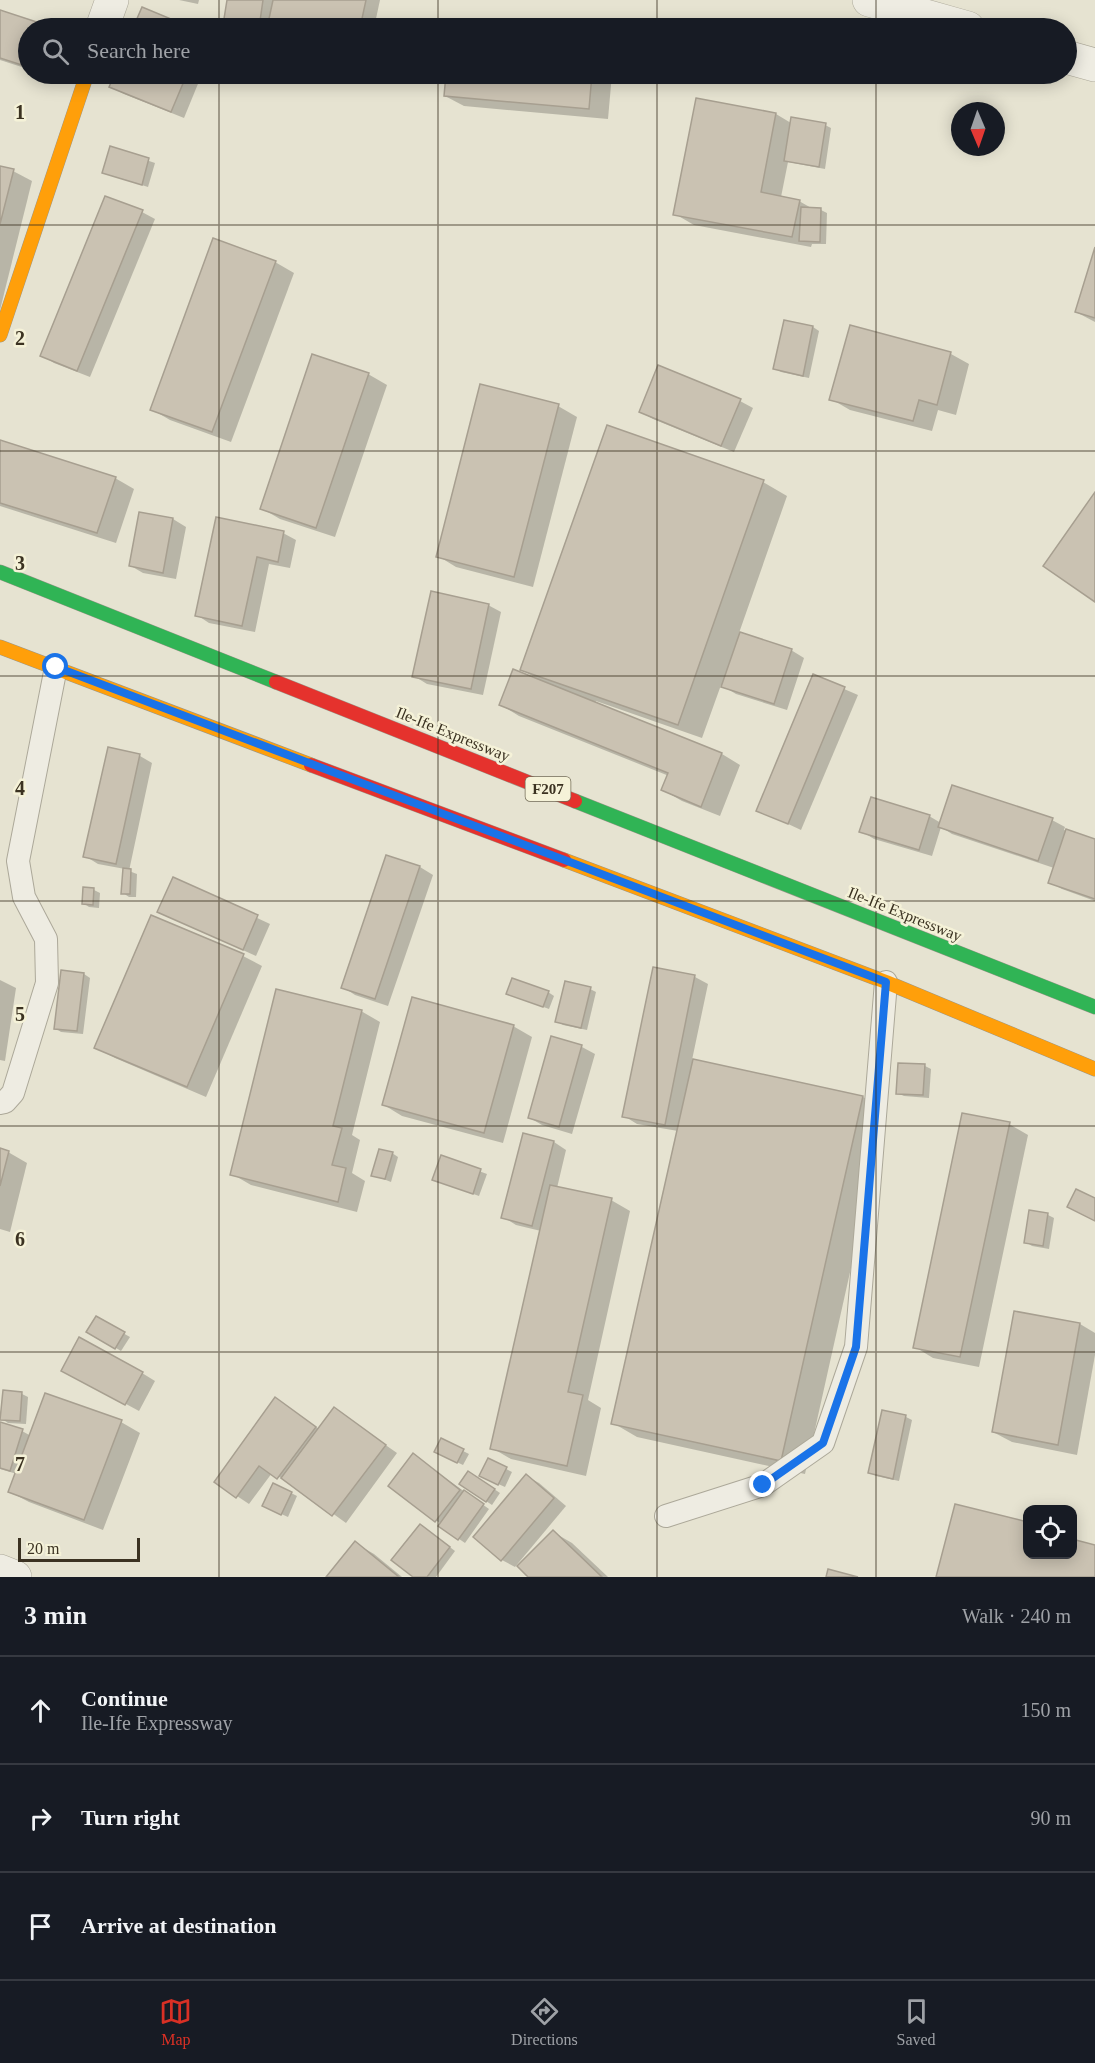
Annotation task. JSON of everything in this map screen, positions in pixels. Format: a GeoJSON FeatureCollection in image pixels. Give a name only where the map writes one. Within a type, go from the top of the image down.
{"type":"FeatureCollection","features":[{"type":"Feature","properties":{"kind":"main road"},"geometry":{"type":"LineString","coordinates":[[0,335],[84,84]]}},
{"type":"Feature","properties":{"kind":"main road","name":"Ile-Ife Expressway"},"geometry":{"type":"LineString","coordinates":[[0,572],[1095,1007]]}},
{"type":"Feature","properties":{"kind":"main road"},"geometry":{"type":"LineString","coordinates":[[0,647],[886,982],[1095,1069]]}},
{"type":"Feature","properties":{"kind":"street"},"geometry":{"type":"LineString","coordinates":[[106,18],[112,0]]}},
{"type":"Feature","properties":{"kind":"street"},"geometry":{"type":"LineString","coordinates":[[869,0],[933,18]]}},
{"type":"Feature","properties":{"kind":"street"},"geometry":{"type":"LineString","coordinates":[[1077,60],[1095,65]]}},
{"type":"Feature","properties":{"kind":"street"},"geometry":{"type":"LineString","coordinates":[[0,1571],[15,1577]]}},
{"type":"Feature","properties":{"kind":"lane"},"geometry":{"type":"LineString","coordinates":[[0,1103],[5,1102],[13,1093],[47,983],[46,939],[24,897],[18,861],[56,667]]}},
{"type":"Feature","properties":{"kind":"lane"},"geometry":{"type":"LineString","coordinates":[[666,1516],[763,1485],[823,1443],[856,1347],[886,982]]}},
{"type":"Feature","properties":{"kind":"building"},"geometry":{"type":"Polygon","coordinates":[[[227,0],[263,0],[260,18],[224,18],[227,0]]]}},
{"type":"Feature","properties":{"kind":"building"},"geometry":{"type":"Polygon","coordinates":[[[273,0],[366,0],[362,18],[269,18],[273,0]]]}},
{"type":"Feature","properties":{"kind":"building"},"geometry":{"type":"Polygon","coordinates":[[[142,7],[169,18],[137,18],[142,7]]]}},
{"type":"Feature","properties":{"kind":"building"},"geometry":{"type":"Polygon","coordinates":[[[0,10],[24,18],[18,18],[18,64],[0,58],[0,10]]]}},
{"type":"Feature","properties":{"kind":"building"},"geometry":{"type":"Polygon","coordinates":[[[110,84],[183,84],[171,112],[109,87],[110,84]]]}},
{"type":"Feature","properties":{"kind":"building"},"geometry":{"type":"Polygon","coordinates":[[[445,84],[591,84],[589,109],[444,96],[445,84]]]}},
{"type":"Feature","properties":{"kind":"building"},"geometry":{"type":"Polygon","coordinates":[[[696,98],[776,113],[761,192],[800,200],[792,237],[673,215],[696,98]]]}},
{"type":"Feature","properties":{"kind":"building"},"geometry":{"type":"Polygon","coordinates":[[[791,117],[826,123],[819,167],[784,161],[791,117]]]}},
{"type":"Feature","properties":{"kind":"building"},"geometry":{"type":"Polygon","coordinates":[[[110,146],[149,158],[142,185],[102,173],[110,146]]]}},
{"type":"Feature","properties":{"kind":"building"},"geometry":{"type":"Polygon","coordinates":[[[0,166],[14,169],[0,224],[0,166]]]}},
{"type":"Feature","properties":{"kind":"building"},"geometry":{"type":"Polygon","coordinates":[[[105,196],[143,210],[77,371],[40,356],[105,196]]]}},
{"type":"Feature","properties":{"kind":"building"},"geometry":{"type":"Polygon","coordinates":[[[801,207],[821,208],[820,242],[799,241],[801,207]]]}},
{"type":"Feature","properties":{"kind":"building"},"geometry":{"type":"Polygon","coordinates":[[[213,238],[276,261],[212,432],[150,410],[213,238]]]}},
{"type":"Feature","properties":{"kind":"building"},"geometry":{"type":"Polygon","coordinates":[[[1095,247],[1095,318],[1075,312],[1095,247]]]}},
{"type":"Feature","properties":{"kind":"building"},"geometry":{"type":"Polygon","coordinates":[[[784,320],[813,326],[803,376],[773,369],[784,320]]]}},
{"type":"Feature","properties":{"kind":"building"},"geometry":{"type":"Polygon","coordinates":[[[850,325],[951,352],[937,405],[919,400],[913,421],[829,400],[850,325]]]}},
{"type":"Feature","properties":{"kind":"building"},"geometry":{"type":"Polygon","coordinates":[[[312,354],[369,373],[316,528],[260,509],[312,354]]]}},
{"type":"Feature","properties":{"kind":"building"},"geometry":{"type":"Polygon","coordinates":[[[658,365],[741,399],[721,446],[639,412],[658,365]]]}},
{"type":"Feature","properties":{"kind":"building"},"geometry":{"type":"Polygon","coordinates":[[[480,384],[559,404],[514,577],[436,557],[480,384]]]}},
{"type":"Feature","properties":{"kind":"building"},"geometry":{"type":"Polygon","coordinates":[[[607,425],[764,480],[678,725],[520,670],[607,425]]]}},
{"type":"Feature","properties":{"kind":"building"},"geometry":{"type":"Polygon","coordinates":[[[0,440],[116,477],[97,533],[0,503],[0,440]]]}},
{"type":"Feature","properties":{"kind":"building"},"geometry":{"type":"Polygon","coordinates":[[[1095,492],[1095,602],[1043,566],[1095,492]]]}},
{"type":"Feature","properties":{"kind":"building"},"geometry":{"type":"Polygon","coordinates":[[[139,512],[173,518],[163,573],[129,566],[139,512]]]}},
{"type":"Feature","properties":{"kind":"building"},"geometry":{"type":"Polygon","coordinates":[[[216,517],[284,531],[278,562],[257,557],[242,626],[195,616],[216,517]]]}},
{"type":"Feature","properties":{"kind":"building"},"geometry":{"type":"Polygon","coordinates":[[[431,591],[489,604],[471,689],[412,677],[431,591]]]}},
{"type":"Feature","properties":{"kind":"building"},"geometry":{"type":"Polygon","coordinates":[[[740,632],[792,649],[774,704],[721,687],[740,632]]]}},
{"type":"Feature","properties":{"kind":"building"},"geometry":{"type":"Polygon","coordinates":[[[513,669],[722,753],[701,807],[661,790],[668,773],[499,705],[513,669]]]}},
{"type":"Feature","properties":{"kind":"building"},"geometry":{"type":"Polygon","coordinates":[[[813,674],[845,687],[788,824],[756,811],[813,674]]]}},
{"type":"Feature","properties":{"kind":"building"},"geometry":{"type":"Polygon","coordinates":[[[108,747],[140,754],[116,864],[83,857],[108,747]]]}},
{"type":"Feature","properties":{"kind":"building"},"geometry":{"type":"Polygon","coordinates":[[[952,785],[1053,818],[1038,861],[938,827],[952,785]]]}},
{"type":"Feature","properties":{"kind":"building"},"geometry":{"type":"Polygon","coordinates":[[[871,797],[930,815],[919,850],[859,832],[871,797]]]}},
{"type":"Feature","properties":{"kind":"building"},"geometry":{"type":"Polygon","coordinates":[[[1066,829],[1095,839],[1095,899],[1048,883],[1066,829]]]}},
{"type":"Feature","properties":{"kind":"building"},"geometry":{"type":"Polygon","coordinates":[[[386,855],[420,866],[375,999],[341,988],[386,855]]]}},
{"type":"Feature","properties":{"kind":"building"},"geometry":{"type":"Polygon","coordinates":[[[123,868],[131,869],[130,894],[121,894],[123,868]]]}},
{"type":"Feature","properties":{"kind":"building"},"geometry":{"type":"Polygon","coordinates":[[[173,877],[258,915],[243,950],[157,912],[173,877]]]}},
{"type":"Feature","properties":{"kind":"building"},"geometry":{"type":"Polygon","coordinates":[[[83,887],[94,888],[93,905],[82,904],[83,887]]]}},
{"type":"Feature","properties":{"kind":"building"},"geometry":{"type":"Polygon","coordinates":[[[151,915],[244,954],[187,1087],[94,1048],[151,915]]]}},
{"type":"Feature","properties":{"kind":"building"},"geometry":{"type":"Polygon","coordinates":[[[653,967],[695,975],[665,1125],[622,1117],[653,967]]]}},
{"type":"Feature","properties":{"kind":"building"},"geometry":{"type":"Polygon","coordinates":[[[61,970],[84,973],[77,1031],[54,1029],[61,970]]]}},
{"type":"Feature","properties":{"kind":"building"},"geometry":{"type":"Polygon","coordinates":[[[512,978],[549,991],[543,1007],[506,994],[512,978]]]}},
{"type":"Feature","properties":{"kind":"building"},"geometry":{"type":"Polygon","coordinates":[[[565,981],[591,987],[581,1028],[555,1022],[565,981]]]}},
{"type":"Feature","properties":{"kind":"building"},"geometry":{"type":"Polygon","coordinates":[[[276,989],[362,1010],[333,1126],[342,1128],[332,1165],[346,1168],[338,1202],[230,1175],[276,989]]]}},
{"type":"Feature","properties":{"kind":"building"},"geometry":{"type":"Polygon","coordinates":[[[412,997],[514,1025],[484,1133],[382,1105],[412,997]]]}},
{"type":"Feature","properties":{"kind":"building"},"geometry":{"type":"Polygon","coordinates":[[[551,1036],[582,1045],[559,1127],[528,1118],[551,1036]]]}},
{"type":"Feature","properties":{"kind":"building"},"geometry":{"type":"Polygon","coordinates":[[[693,1059],[863,1096],[781,1461],[611,1424],[693,1059]]]}},
{"type":"Feature","properties":{"kind":"building"},"geometry":{"type":"Polygon","coordinates":[[[898,1063],[925,1064],[923,1095],[896,1094],[898,1063]]]}},
{"type":"Feature","properties":{"kind":"building"},"geometry":{"type":"Polygon","coordinates":[[[962,1113],[1010,1122],[960,1357],[913,1348],[962,1113]]]}},
{"type":"Feature","properties":{"kind":"building"},"geometry":{"type":"Polygon","coordinates":[[[523,1133],[554,1141],[532,1226],[501,1218],[523,1133]]]}},
{"type":"Feature","properties":{"kind":"building"},"geometry":{"type":"Polygon","coordinates":[[[0,1148],[9,1151],[0,1186],[0,1148]]]}},
{"type":"Feature","properties":{"kind":"building"},"geometry":{"type":"Polygon","coordinates":[[[379,1149],[393,1152],[385,1179],[371,1176],[379,1149]]]}},
{"type":"Feature","properties":{"kind":"building"},"geometry":{"type":"Polygon","coordinates":[[[441,1155],[481,1169],[473,1194],[432,1180],[441,1155]]]}},
{"type":"Feature","properties":{"kind":"building"},"geometry":{"type":"Polygon","coordinates":[[[550,1185],[612,1198],[568,1392],[583,1395],[567,1466],[490,1449],[550,1185]]]}},
{"type":"Feature","properties":{"kind":"building"},"geometry":{"type":"Polygon","coordinates":[[[1076,1189],[1095,1198],[1095,1221],[1067,1207],[1076,1189]]]}},
{"type":"Feature","properties":{"kind":"building"},"geometry":{"type":"Polygon","coordinates":[[[1029,1210],[1048,1213],[1043,1246],[1024,1243],[1029,1210]]]}},
{"type":"Feature","properties":{"kind":"building"},"geometry":{"type":"Polygon","coordinates":[[[1014,1311],[1080,1323],[1058,1445],[992,1432],[1014,1311]]]}},
{"type":"Feature","properties":{"kind":"building"},"geometry":{"type":"Polygon","coordinates":[[[96,1316],[125,1332],[115,1349],[86,1332],[96,1316]]]}},
{"type":"Feature","properties":{"kind":"building"},"geometry":{"type":"Polygon","coordinates":[[[79,1337],[143,1372],[125,1405],[61,1371],[79,1337]]]}},
{"type":"Feature","properties":{"kind":"building"},"geometry":{"type":"Polygon","coordinates":[[[3,1390],[22,1392],[20,1421],[0,1420],[3,1390]]]}},
{"type":"Feature","properties":{"kind":"building"},"geometry":{"type":"Polygon","coordinates":[[[45,1393],[122,1420],[84,1520],[8,1492],[45,1393]]]}},
{"type":"Feature","properties":{"kind":"building"},"geometry":{"type":"Polygon","coordinates":[[[275,1397],[316,1427],[277,1479],[259,1466],[236,1498],[214,1482],[275,1397]]]}},
{"type":"Feature","properties":{"kind":"building"},"geometry":{"type":"Polygon","coordinates":[[[334,1407],[386,1445],[332,1516],[281,1478],[334,1407]]]}},
{"type":"Feature","properties":{"kind":"building"},"geometry":{"type":"Polygon","coordinates":[[[882,1410],[906,1415],[893,1479],[868,1473],[882,1410]]]}},
{"type":"Feature","properties":{"kind":"building"},"geometry":{"type":"Polygon","coordinates":[[[0,1422],[23,1429],[10,1471],[0,1468],[0,1422]]]}},
{"type":"Feature","properties":{"kind":"building"},"geometry":{"type":"Polygon","coordinates":[[[441,1438],[464,1449],[457,1463],[434,1452],[441,1438]]]}},
{"type":"Feature","properties":{"kind":"building"},"geometry":{"type":"Polygon","coordinates":[[[413,1453],[460,1490],[435,1522],[388,1486],[413,1453]]]}},
{"type":"Feature","properties":{"kind":"building"},"geometry":{"type":"Polygon","coordinates":[[[488,1458],[507,1467],[498,1485],[479,1476],[488,1458]]]}},
{"type":"Feature","properties":{"kind":"building"},"geometry":{"type":"Polygon","coordinates":[[[468,1471],[495,1489],[486,1502],[459,1484],[468,1471]]]}},
{"type":"Feature","properties":{"kind":"building"},"geometry":{"type":"Polygon","coordinates":[[[526,1474],[554,1498],[501,1561],[473,1537],[526,1474]]]}},
{"type":"Feature","properties":{"kind":"building"},"geometry":{"type":"Polygon","coordinates":[[[273,1483],[292,1492],[281,1515],[262,1506],[273,1483]]]}},
{"type":"Feature","properties":{"kind":"building"},"geometry":{"type":"Polygon","coordinates":[[[464,1490],[484,1504],[458,1540],[438,1526],[464,1490]]]}},
{"type":"Feature","properties":{"kind":"building"},"geometry":{"type":"Polygon","coordinates":[[[955,1504],[1023,1521],[1023,1559],[1077,1559],[1077,1540],[1095,1545],[1095,1577],[936,1577],[955,1504]]]}},
{"type":"Feature","properties":{"kind":"building"},"geometry":{"type":"Polygon","coordinates":[[[420,1524],[450,1547],[427,1577],[413,1577],[391,1560],[420,1524]]]}},
{"type":"Feature","properties":{"kind":"building"},"geometry":{"type":"Polygon","coordinates":[[[553,1530],[602,1577],[528,1577],[517,1566],[553,1530]]]}},
{"type":"Feature","properties":{"kind":"building"},"geometry":{"type":"Polygon","coordinates":[[[355,1541],[399,1577],[326,1577],[355,1541]]]}},
{"type":"Feature","properties":{"kind":"building"},"geometry":{"type":"Polygon","coordinates":[[[828,1569],[858,1577],[826,1577],[828,1569]]]}},
{"type":"Feature","properties":{"kind":"traffic: fast"},"geometry":{"type":"LineString","coordinates":[[0,572],[276,682]]}},
{"type":"Feature","properties":{"kind":"traffic: fast"},"geometry":{"type":"LineString","coordinates":[[575,801],[1095,1007]]}},
{"type":"Feature","properties":{"kind":"traffic: slow"},"geometry":{"type":"LineString","coordinates":[[0,335],[84,84]]}},
{"type":"Feature","properties":{"kind":"traffic: slow"},"geometry":{"type":"LineString","coordinates":[[0,647],[311,765]]}},
{"type":"Feature","properties":{"kind":"traffic: slow"},"geometry":{"type":"LineString","coordinates":[[564,860],[886,982],[1095,1069]]}},
{"type":"Feature","properties":{"kind":"traffic: jam"},"geometry":{"type":"LineString","coordinates":[[276,682],[575,801]]}},
{"type":"Feature","properties":{"kind":"traffic: jam"},"geometry":{"type":"LineString","coordinates":[[311,765],[564,860]]}},
{"type":"Feature","properties":{"kind":"route"},"geometry":{"type":"LineString","coordinates":[[56,667],[886,982],[856,1347],[823,1443],[763,1485]]}}]}
